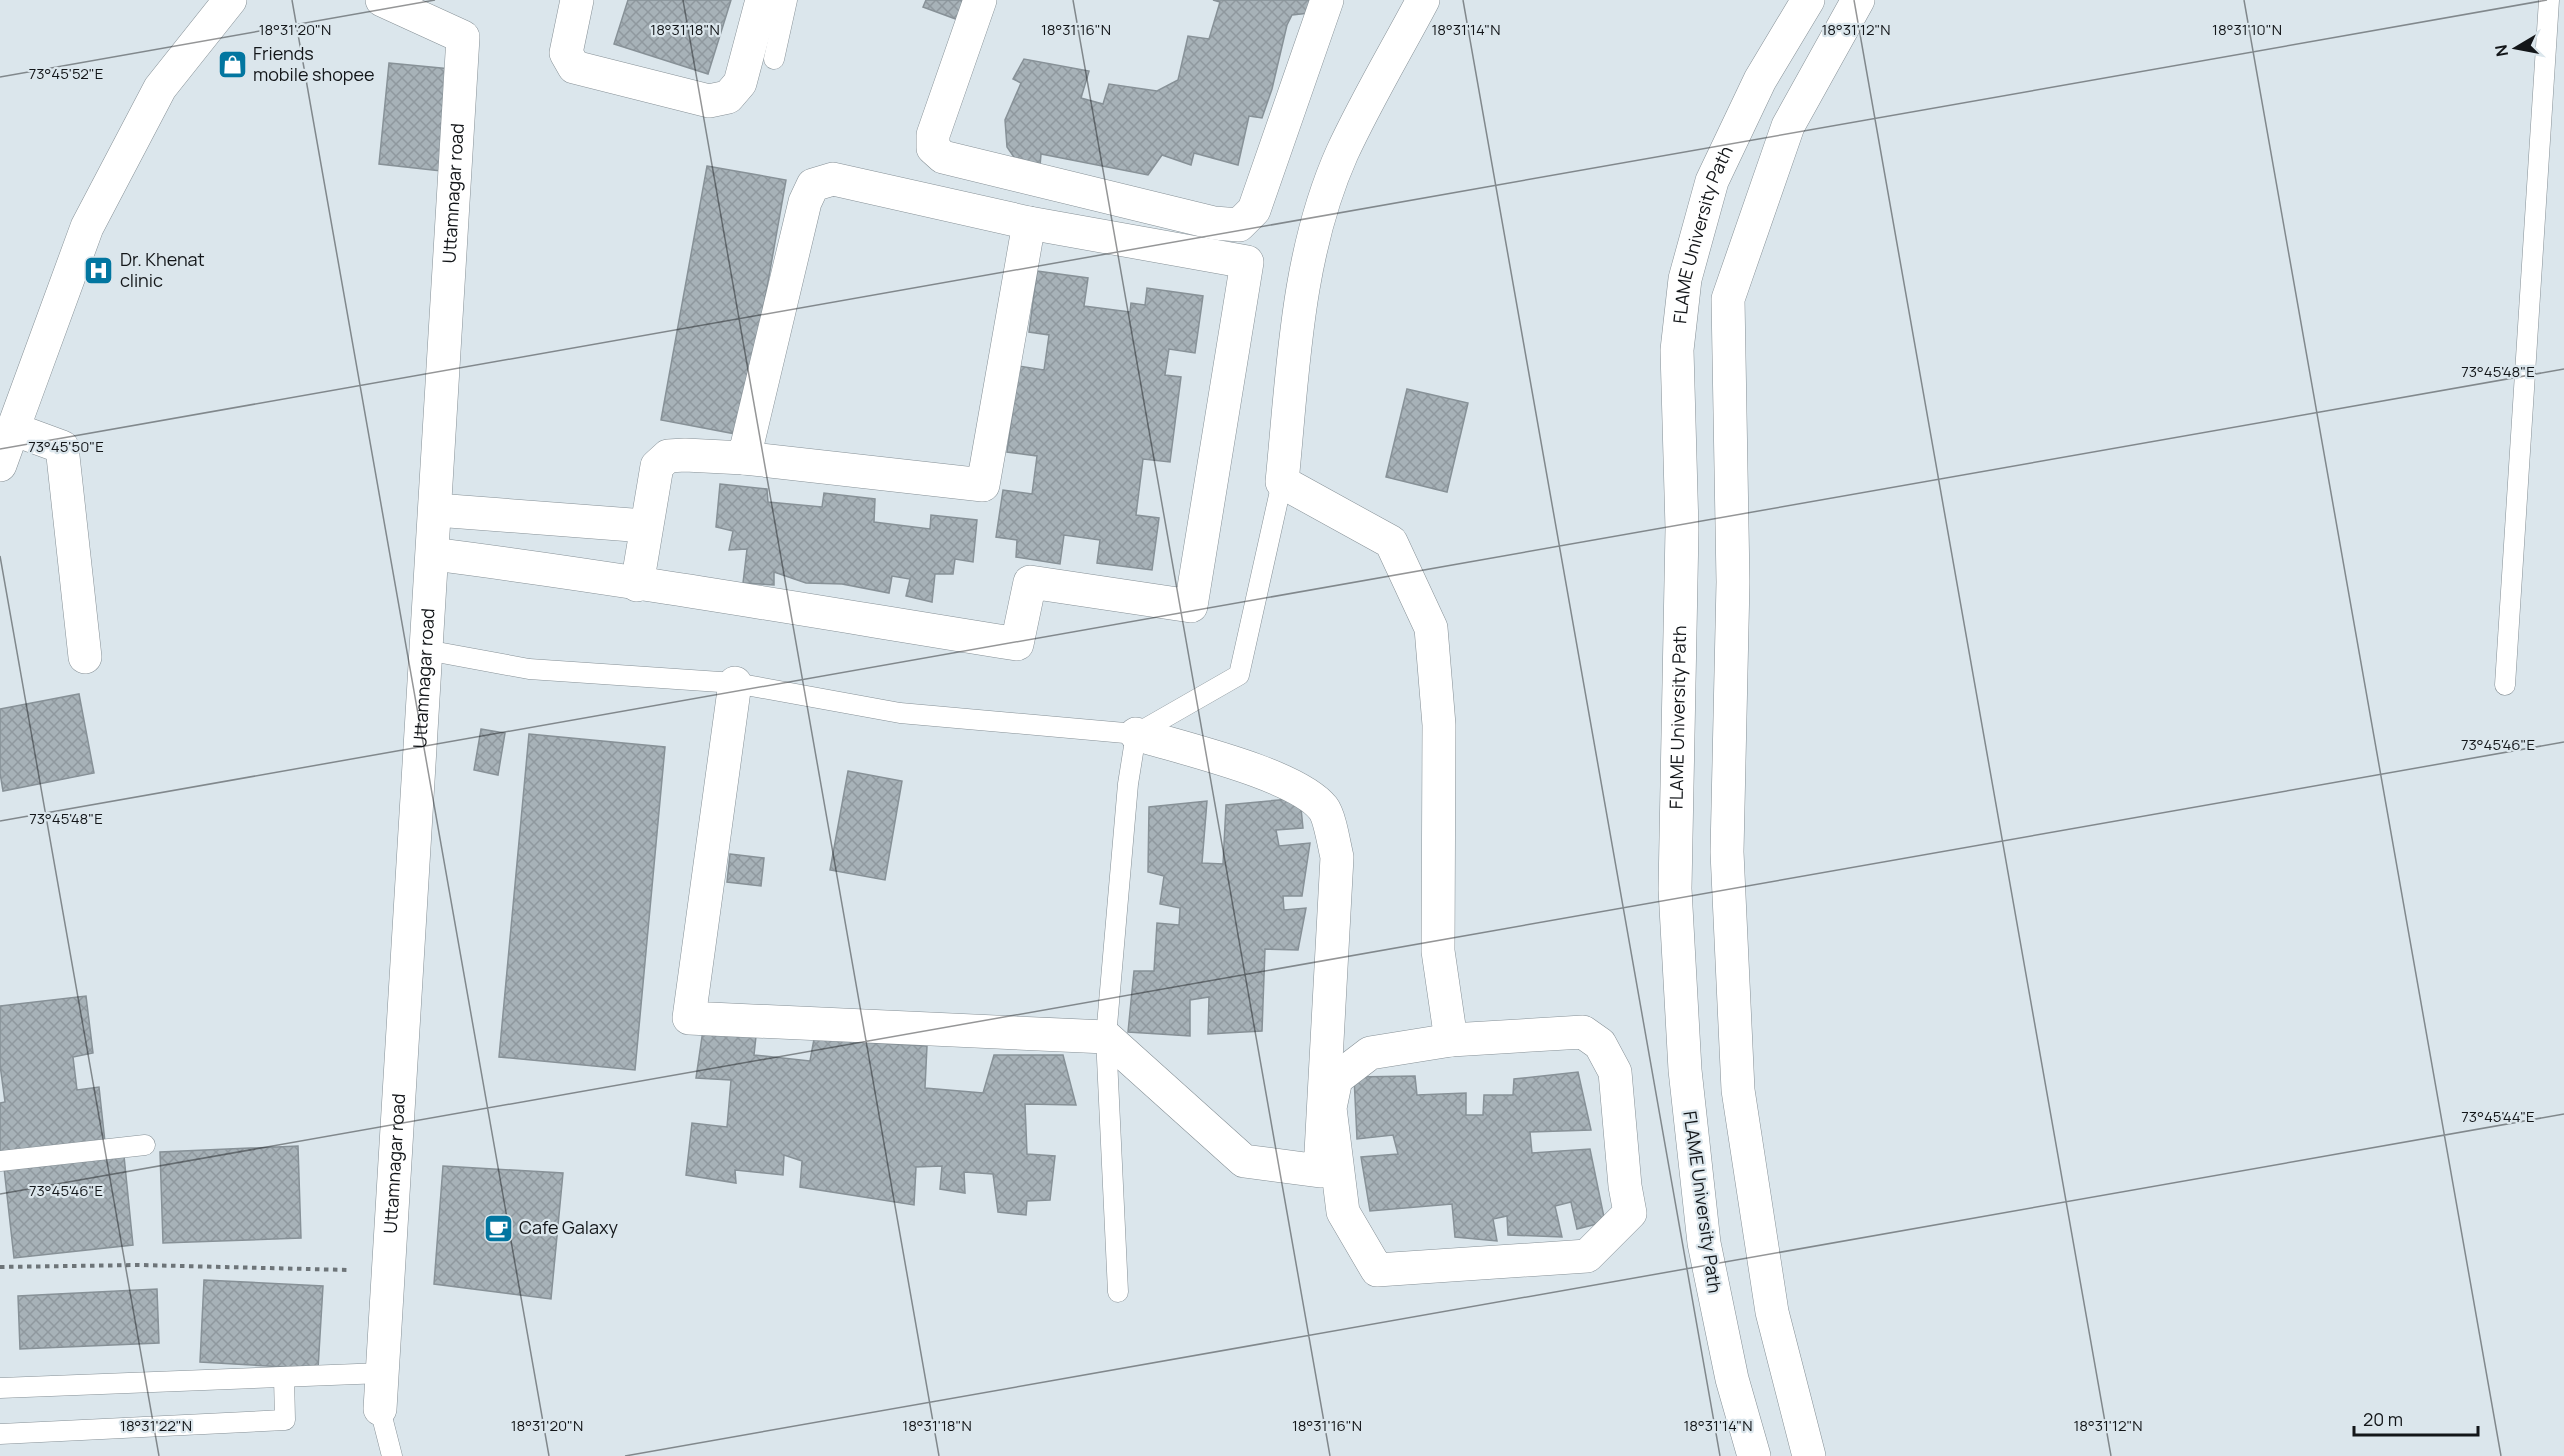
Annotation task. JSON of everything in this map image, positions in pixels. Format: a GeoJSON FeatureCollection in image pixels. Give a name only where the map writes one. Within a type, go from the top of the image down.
{"type":"FeatureCollection","features":[{"type":"Feature","properties":{"kind":"street"},"geometry":{"type":"LineString","coordinates":[[0,465],[87,227],[160,88],[230,0]]}},
{"type":"Feature","properties":{"kind":"street","name":"Uttamnagar road"},"geometry":{"type":"LineString","coordinates":[[380,1410],[464,37],[382,0]]}},
{"type":"Feature","properties":{"kind":"street"},"geometry":{"type":"LineString","coordinates":[[577,0],[566,53],[574,67],[709,101],[728,97],[740,83],[762,0]]}},
{"type":"Feature","properties":{"kind":"street"},"geometry":{"type":"LineString","coordinates":[[980,0],[933,135],[933,148],[943,157],[1214,223],[1239,225],[1254,210],[1327,0]]}},
{"type":"Feature","properties":{"kind":"street"},"geometry":{"type":"LineString","coordinates":[[1423,0],[1342,153],[1317,225],[1300,300],[1282,482],[1391,542],[1431,628],[1439,725],[1438,951],[1451,1040]]}},
{"type":"Feature","properties":{"kind":"street","name":"FLAME University Path"},"geometry":{"type":"LineString","coordinates":[[1754,1456],[1732,1379],[1704,1243],[1685,1070],[1675,889],[1682,529],[1677,350],[1685,279],[1712,181],[1760,80],[1808,0]]}},
{"type":"Feature","properties":{"kind":"street"},"geometry":{"type":"LineString","coordinates":[[1809,1456],[1772,1312],[1738,1090],[1727,852],[1733,582],[1728,299],[1788,126],[1858,0]]}},
{"type":"Feature","properties":{"kind":"street"},"geometry":{"type":"LineString","coordinates":[[433,554],[560,571],[1017,644],[1030,582],[1191,606],[1246,262],[1029,223],[833,179],[813,185],[805,202],[744,458]]}},
{"type":"Feature","properties":{"kind":"street"},"geometry":{"type":"LineString","coordinates":[[637,585],[645,526],[657,466],[668,456],[744,458],[983,485],[1029,223]]}},
{"type":"Feature","properties":{"kind":"street"},"geometry":{"type":"LineString","coordinates":[[1683,298],[1728,299]]}},
{"type":"Feature","properties":{"kind":"street"},"geometry":{"type":"LineString","coordinates":[[13,429],[62,447],[84,657]]}},
{"type":"Feature","properties":{"kind":"street"},"geometry":{"type":"LineString","coordinates":[[436,510],[645,526]]}},
{"type":"Feature","properties":{"kind":"street"},"geometry":{"type":"LineString","coordinates":[[735,683],[689,1018],[1106,1037],[1244,1161],[1320,1171],[1337,857],[1325,809],[1302,789],[1228,761],[1136,734]]}},
{"type":"Feature","properties":{"kind":"street"},"geometry":{"type":"LineString","coordinates":[[1583,1032],[1600,1044],[1615,1072],[1625,1186],[1630,1213],[1587,1256],[1377,1270],[1343,1212],[1330,1108],[1336,1079],[1370,1053],[1451,1040],[1583,1032]]}},
{"type":"Feature","properties":{"kind":"lane"},"geometry":{"type":"LineString","coordinates":[[774,59],[787,0]]}},
{"type":"Feature","properties":{"kind":"lane"},"geometry":{"type":"LineString","coordinates":[[2505,685],[2549,0]]}},
{"type":"Feature","properties":{"kind":"lane"},"geometry":{"type":"LineString","coordinates":[[426,650],[528,669],[735,683],[900,713],[1136,734],[1239,675],[1282,482]]}},
{"type":"Feature","properties":{"kind":"lane"},"geometry":{"type":"LineString","coordinates":[[1118,1292],[1106,1037],[1128,784],[1136,734]]}},
{"type":"Feature","properties":{"kind":"lane"},"geometry":{"type":"LineString","coordinates":[[0,1161],[145,1145]]}},
{"type":"Feature","properties":{"kind":"lane"},"geometry":{"type":"LineString","coordinates":[[0,1388],[383,1373]]}},
{"type":"Feature","properties":{"kind":"lane"},"geometry":{"type":"LineString","coordinates":[[0,1434],[285,1420],[284,1377]]}},
{"type":"Feature","properties":{"kind":"lane"},"geometry":{"type":"LineString","coordinates":[[380,1410],[392,1456]]}},
{"type":"Feature","properties":{"kind":"path"},"geometry":{"type":"LineString","coordinates":[[0,1267],[139,1265],[389,1271]]}},
{"type":"Feature","properties":{"kind":"building"},"geometry":{"type":"Polygon","coordinates":[[[628,0],[731,0],[708,74],[614,44],[628,0]]]}},
{"type":"Feature","properties":{"kind":"building"},"geometry":{"type":"Polygon","coordinates":[[[926,0],[960,0],[968,3],[961,21],[923,7],[926,0]]]}},
{"type":"Feature","properties":{"kind":"building"},"geometry":{"type":"Polygon","coordinates":[[[1213,0],[1316,0],[1318,12],[1292,15],[1287,25],[1272,89],[1262,118],[1249,116],[1238,165],[1194,153],[1191,165],[1162,155],[1148,175],[1041,154],[1040,166],[1016,160],[1007,147],[1005,120],[1021,83],[1013,79],[1024,59],[1089,71],[1081,98],[1103,104],[1109,84],[1157,91],[1178,80],[1188,36],[1209,39],[1220,2],[1213,0]]]}},
{"type":"Feature","properties":{"kind":"building"},"geometry":{"type":"Polygon","coordinates":[[[389,63],[451,69],[441,171],[379,164],[389,63]]]}},
{"type":"Feature","properties":{"kind":"building"},"geometry":{"type":"Polygon","coordinates":[[[707,166],[786,180],[741,435],[661,420],[707,166]]]}},
{"type":"Feature","properties":{"kind":"building"},"geometry":{"type":"Polygon","coordinates":[[[1037,271],[1088,278],[1084,306],[1130,312],[1131,303],[1145,305],[1147,288],[1203,296],[1195,353],[1169,349],[1165,375],[1181,377],[1170,462],[1143,459],[1136,515],[1159,518],[1152,570],[1097,563],[1100,540],[1064,535],[1060,564],[1016,557],[1017,540],[996,537],[1003,490],[1032,494],[1037,456],[1007,452],[1019,366],[1044,370],[1049,335],[1029,332],[1037,271]]]}},
{"type":"Feature","properties":{"kind":"building"},"geometry":{"type":"Polygon","coordinates":[[[1407,389],[1468,403],[1447,492],[1386,477],[1407,389]]]}},
{"type":"Feature","properties":{"kind":"building"},"geometry":{"type":"Polygon","coordinates":[[[720,484],[767,489],[768,502],[822,507],[824,493],[875,499],[874,522],[930,529],[931,515],[977,520],[973,562],[955,559],[953,574],[935,574],[932,602],[906,596],[910,579],[892,576],[889,593],[842,584],[806,583],[774,572],[774,585],[743,583],[747,549],[729,550],[733,531],[716,527],[720,484]]]}},
{"type":"Feature","properties":{"kind":"building"},"geometry":{"type":"Polygon","coordinates":[[[79,694],[94,773],[3,791],[0,773],[0,709],[79,694]]]}},
{"type":"Feature","properties":{"kind":"building"},"geometry":{"type":"Polygon","coordinates":[[[481,729],[505,733],[498,775],[474,770],[481,729]]]}},
{"type":"Feature","properties":{"kind":"building"},"geometry":{"type":"Polygon","coordinates":[[[529,734],[665,747],[635,1070],[499,1057],[529,734]]]}},
{"type":"Feature","properties":{"kind":"building"},"geometry":{"type":"Polygon","coordinates":[[[848,771],[902,781],[885,880],[830,870],[848,771]]]}},
{"type":"Feature","properties":{"kind":"building"},"geometry":{"type":"Polygon","coordinates":[[[1300,798],[1303,828],[1276,830],[1279,846],[1310,843],[1302,896],[1283,896],[1284,910],[1306,908],[1298,950],[1265,949],[1262,1031],[1208,1034],[1209,997],[1190,1000],[1190,1036],[1128,1032],[1134,971],[1154,971],[1157,923],[1179,925],[1180,908],[1160,904],[1164,876],[1148,872],[1149,807],[1207,801],[1202,863],[1223,864],[1226,805],[1300,798]]]}},
{"type":"Feature","properties":{"kind":"building"},"geometry":{"type":"Polygon","coordinates":[[[730,854],[764,858],[761,886],[727,882],[730,854]]]}},
{"type":"Feature","properties":{"kind":"building"},"geometry":{"type":"Polygon","coordinates":[[[86,996],[93,1053],[73,1057],[77,1090],[99,1087],[105,1142],[0,1154],[0,1103],[5,1102],[0,1065],[0,1006],[86,996]]]}},
{"type":"Feature","properties":{"kind":"building"},"geometry":{"type":"Polygon","coordinates":[[[757,1027],[754,1055],[810,1061],[814,1039],[927,1046],[925,1088],[983,1093],[994,1055],[1063,1055],[1076,1105],[1025,1104],[1027,1154],[1055,1156],[1050,1200],[1027,1201],[1026,1215],[998,1212],[993,1174],[964,1172],[965,1193],[940,1189],[942,1166],[916,1167],[914,1205],[800,1187],[802,1161],[784,1155],[783,1175],[735,1170],[736,1183],[686,1175],[692,1123],[727,1127],[731,1080],[696,1078],[703,1030],[757,1027]]]}},
{"type":"Feature","properties":{"kind":"building"},"geometry":{"type":"Polygon","coordinates":[[[1578,1072],[1591,1130],[1530,1132],[1532,1153],[1590,1149],[1605,1222],[1577,1229],[1571,1202],[1555,1206],[1562,1237],[1508,1235],[1507,1216],[1493,1219],[1497,1241],[1455,1237],[1452,1204],[1370,1211],[1361,1157],[1398,1154],[1393,1135],[1357,1139],[1354,1077],[1415,1076],[1417,1095],[1466,1093],[1466,1115],[1483,1115],[1484,1095],[1513,1095],[1514,1079],[1578,1072]]]}},
{"type":"Feature","properties":{"kind":"building"},"geometry":{"type":"Polygon","coordinates":[[[298,1146],[301,1238],[163,1243],[160,1152],[298,1146]]]}},
{"type":"Feature","properties":{"kind":"building"},"geometry":{"type":"Polygon","coordinates":[[[124,1156],[133,1245],[14,1258],[4,1168],[124,1156]]]}},
{"type":"Feature","properties":{"kind":"building","name":"Cafe Galaxy"},"geometry":{"type":"Polygon","coordinates":[[[443,1166],[563,1173],[551,1299],[434,1284],[443,1166]]]}},
{"type":"Feature","properties":{"kind":"building"},"geometry":{"type":"Polygon","coordinates":[[[204,1280],[323,1286],[318,1369],[200,1362],[204,1280]]]}},
{"type":"Feature","properties":{"kind":"building"},"geometry":{"type":"Polygon","coordinates":[[[157,1289],[159,1343],[20,1349],[18,1296],[157,1289]]]}},
{"type":"Feature","properties":{"kind":"place","name":"Friends mobile shopee"},"geometry":{"type":"Point","coordinates":[232,64]}},
{"type":"Feature","properties":{"kind":"place","name":"Dr. Khenat clinic"},"geometry":{"type":"Point","coordinates":[99,270]}},
{"type":"Feature","properties":{"kind":"place","name":"Cafe Galaxy"},"geometry":{"type":"Point","coordinates":[498,1228]}}]}
